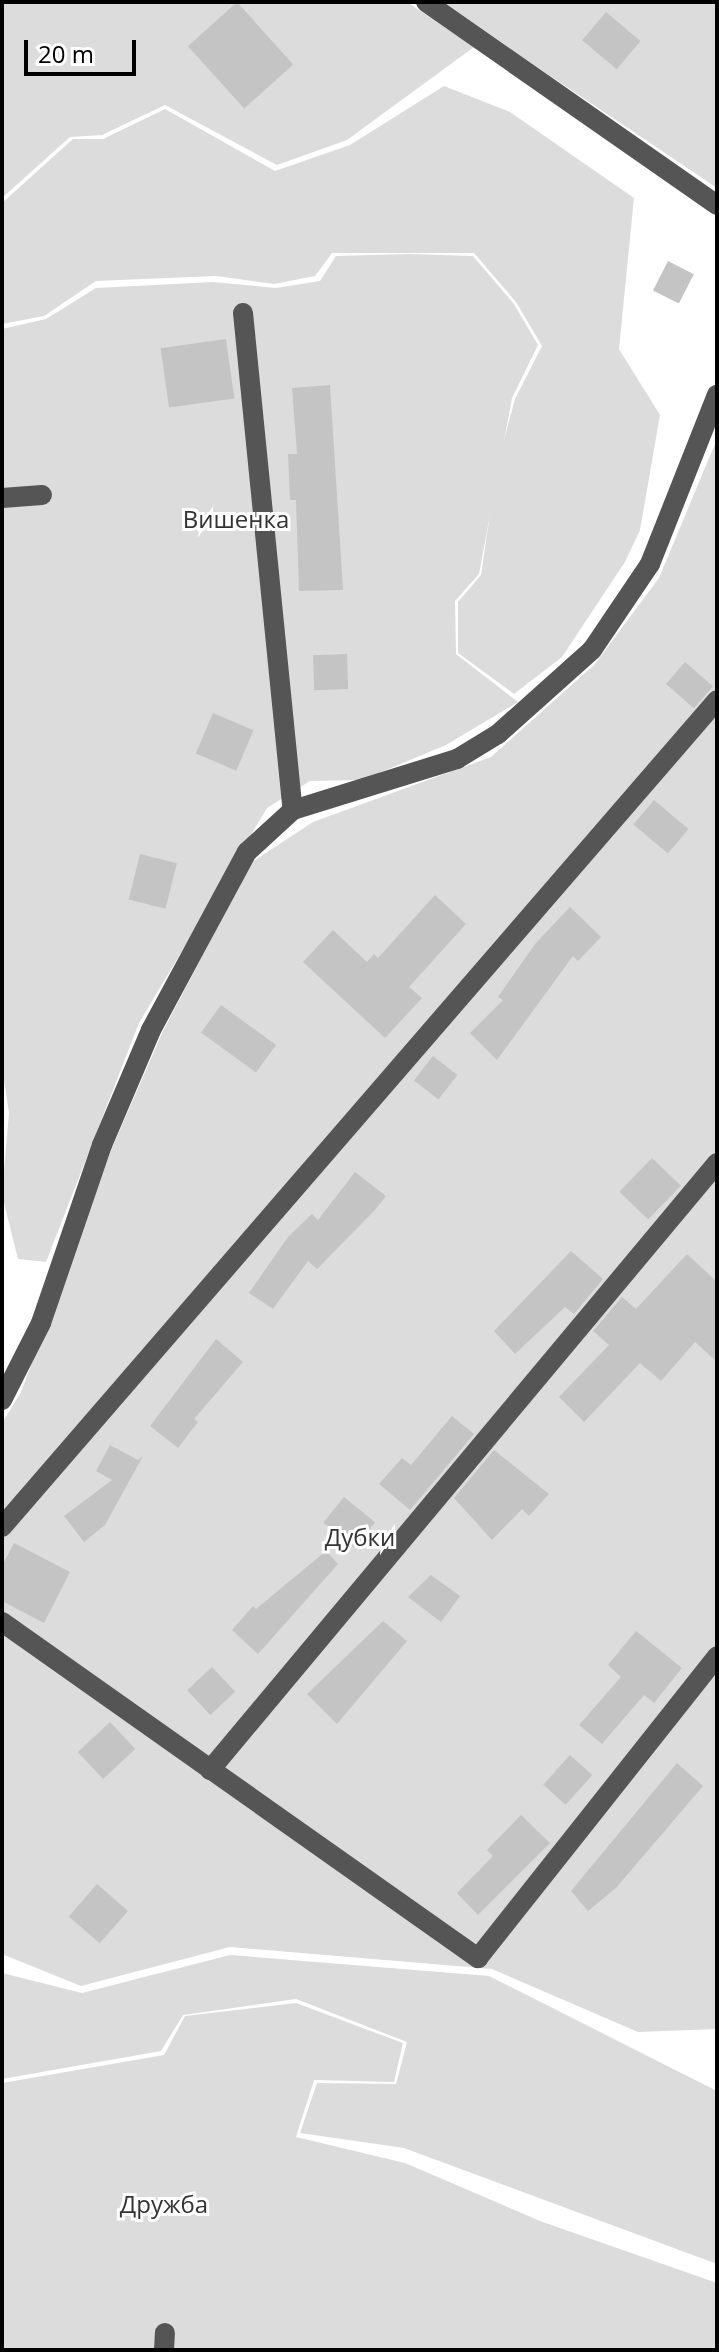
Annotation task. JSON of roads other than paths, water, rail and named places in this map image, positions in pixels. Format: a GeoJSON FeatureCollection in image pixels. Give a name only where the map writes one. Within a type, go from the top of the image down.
{"type":"FeatureCollection","features":[{"type":"Feature","properties":{"kind":"lane"},"geometry":{"type":"LineString","coordinates":[[426,2],[717,205]]}},
{"type":"Feature","properties":{"kind":"lane"},"geometry":{"type":"LineString","coordinates":[[243,313],[293,810]]}},
{"type":"Feature","properties":{"kind":"lane"},"geometry":{"type":"LineString","coordinates":[[2,1400],[41,1323],[102,1145],[151,1030],[247,852],[293,810],[457,759],[498,734],[592,650],[650,564],[717,395]]}},
{"type":"Feature","properties":{"kind":"lane"},"geometry":{"type":"LineString","coordinates":[[2,498],[42,495]]}},
{"type":"Feature","properties":{"kind":"lane"},"geometry":{"type":"LineString","coordinates":[[2,1527],[717,700]]}},
{"type":"Feature","properties":{"kind":"lane"},"geometry":{"type":"LineString","coordinates":[[210,1770],[717,1163]]}},
{"type":"Feature","properties":{"kind":"lane"},"geometry":{"type":"LineString","coordinates":[[2,1622],[478,1958],[717,1656]]}},
{"type":"Feature","properties":{"kind":"park label","name":"Вишенка"},"geometry":{"type":"Point","coordinates":[236,519]}},
{"type":"Feature","properties":{"kind":"park label","name":"Дубки"},"geometry":{"type":"Point","coordinates":[360,1537]}},
{"type":"Feature","properties":{"kind":"park label","name":"Дружба"},"geometry":{"type":"Point","coordinates":[164,2204]}}]}
